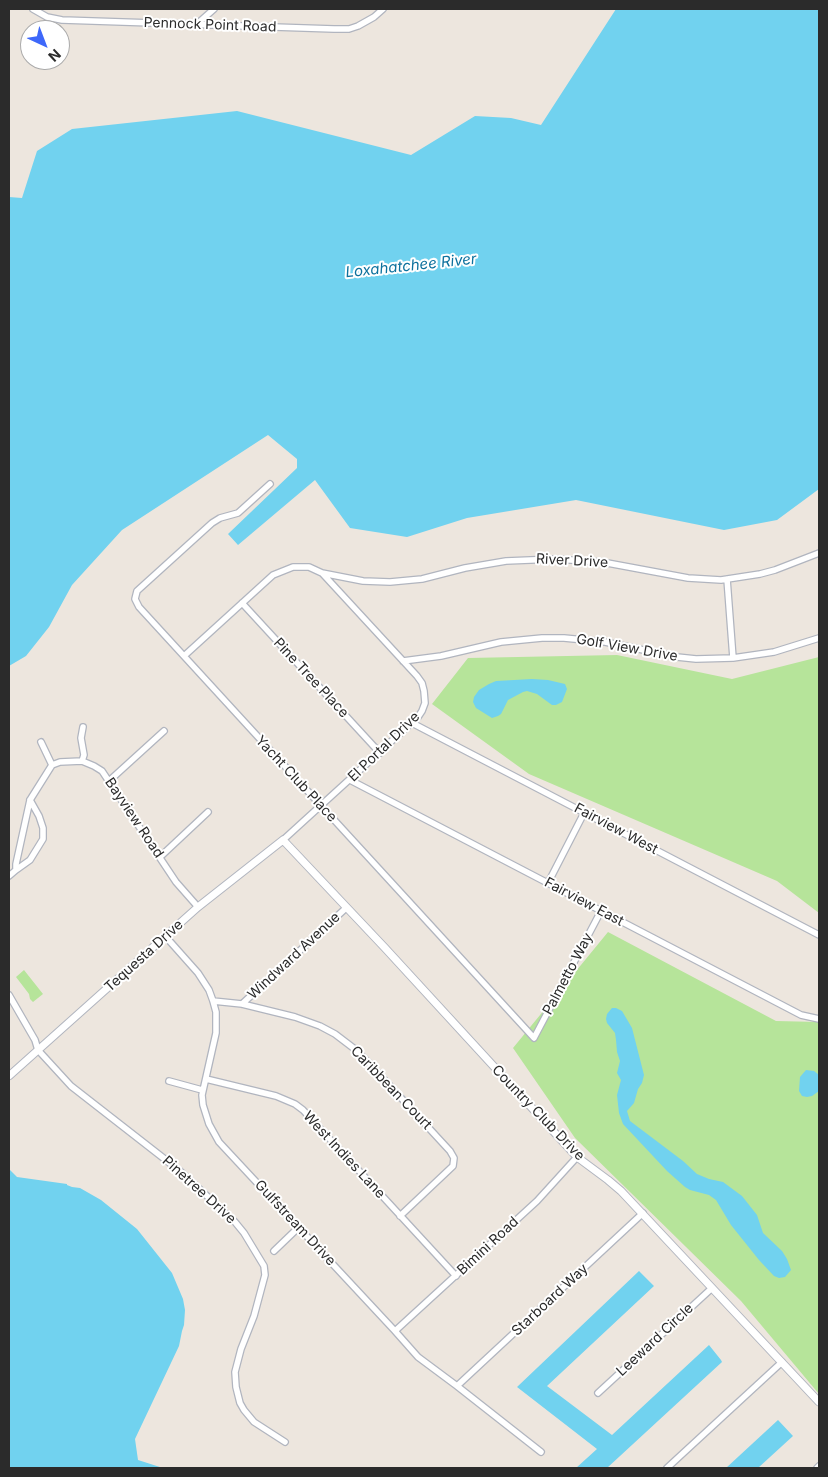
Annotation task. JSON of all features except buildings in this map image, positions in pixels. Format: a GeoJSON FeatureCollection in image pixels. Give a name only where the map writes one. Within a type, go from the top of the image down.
{"type":"FeatureCollection","features":[{"type":"Feature","properties":{"kind":"street","name":"Pennock Point Road"},"geometry":{"type":"LineString","coordinates":[[34,9],[47,17],[62,20],[334,30],[349,29],[366,22],[383,9]]}},
{"type":"Feature","properties":{"kind":"street"},"geometry":{"type":"LineString","coordinates":[[197,24],[214,9]]}},
{"type":"Feature","properties":{"kind":"street","name":"Yacht Club Place"},"geometry":{"type":"LineString","coordinates":[[270,484],[238,513],[220,518],[212,523],[137,591],[135,595],[136,603],[534,1038]]}},
{"type":"Feature","properties":{"kind":"street","name":"River Drive"},"geometry":{"type":"LineString","coordinates":[[322,573],[362,581],[390,582],[422,579],[465,568],[506,561],[555,558],[610,563],[688,578],[727,579],[768,572],[819,553]]}},
{"type":"Feature","properties":{"kind":"street"},"geometry":{"type":"LineString","coordinates":[[184,656],[274,575],[297,567],[314,568],[322,573]]}},
{"type":"Feature","properties":{"kind":"street","name":"El Portal Drive"},"geometry":{"type":"LineString","coordinates":[[283,840],[412,723],[424,707],[424,691],[420,679],[322,573]]}},
{"type":"Feature","properties":{"kind":"street"},"geometry":{"type":"LineString","coordinates":[[727,579],[733,658]]}},
{"type":"Feature","properties":{"kind":"street","name":"Pine Tree Place"},"geometry":{"type":"LineString","coordinates":[[242,603],[380,753]]}},
{"type":"Feature","properties":{"kind":"street","name":"Golf View Drive"},"geometry":{"type":"LineString","coordinates":[[403,661],[441,656],[501,642],[550,638],[606,642],[677,657],[696,659],[733,658],[774,652],[819,638]]}},
{"type":"Feature","properties":{"kind":"street","name":"Fairview West"},"geometry":{"type":"LineString","coordinates":[[412,723],[819,935]]}},
{"type":"Feature","properties":{"kind":"street"},"geometry":{"type":"LineString","coordinates":[[16,870],[30,800],[52,764],[82,761],[84,755],[81,738],[83,727]]}},
{"type":"Feature","properties":{"kind":"street"},"geometry":{"type":"LineString","coordinates":[[110,781],[164,731]]}},
{"type":"Feature","properties":{"kind":"street"},"geometry":{"type":"LineString","coordinates":[[41,742],[52,764]]}},
{"type":"Feature","properties":{"kind":"street","name":"Bayview Road"},"geometry":{"type":"LineString","coordinates":[[82,761],[98,768],[110,781],[176,882],[198,908]]}},
{"type":"Feature","properties":{"kind":"street","name":"Fairview East"},"geometry":{"type":"LineString","coordinates":[[350,780],[802,1016],[819,1019]]}},
{"type":"Feature","properties":{"kind":"street"},"geometry":{"type":"LineString","coordinates":[[9,876],[30,860],[43,839],[40,816],[30,800]]}},
{"type":"Feature","properties":{"kind":"street"},"geometry":{"type":"LineString","coordinates":[[160,857],[208,812]]}},
{"type":"Feature","properties":{"kind":"street"},"geometry":{"type":"LineString","coordinates":[[548,883],[584,813]]}},
{"type":"Feature","properties":{"kind":"street","name":"Tequesta Drive"},"geometry":{"type":"LineString","coordinates":[[9,1076],[198,908],[283,840]]}},
{"type":"Feature","properties":{"kind":"street","name":"Country Club Drive"},"geometry":{"type":"LineString","coordinates":[[283,840],[577,1157],[608,1180],[642,1214],[819,1402]]}},
{"type":"Feature","properties":{"kind":"street","name":"Windward Avenue"},"geometry":{"type":"LineString","coordinates":[[242,1004],[346,908]]}},
{"type":"Feature","properties":{"kind":"street","name":"Palmetto Way"},"geometry":{"type":"LineString","coordinates":[[534,1038],[601,911]]}},
{"type":"Feature","properties":{"kind":"street","name":"Gulfstream Drive"},"geometry":{"type":"LineString","coordinates":[[166,937],[198,973],[209,990],[216,1012],[216,1033],[202,1090],[205,1115],[219,1142],[418,1357],[541,1452]]}},
{"type":"Feature","properties":{"kind":"street","name":"Pinetree Drive"},"geometry":{"type":"LineString","coordinates":[[9,995],[35,1040],[38,1050],[71,1086],[180,1171],[235,1222],[244,1233],[264,1266],[265,1275],[254,1316],[241,1349],[235,1372],[236,1388],[244,1410],[254,1422],[285,1442]]}},
{"type":"Feature","properties":{"kind":"street","name":"Caribbean Court"},"geometry":{"type":"LineString","coordinates":[[213,1001],[242,1004],[295,1017],[310,1022],[344,1040],[368,1062],[450,1151],[454,1158],[452,1166],[400,1216]]}},
{"type":"Feature","properties":{"kind":"street","name":"West Indies Lane"},"geometry":{"type":"LineString","coordinates":[[206,1079],[276,1096],[294,1104],[306,1114],[456,1276]]}},
{"type":"Feature","properties":{"kind":"street"},"geometry":{"type":"LineString","coordinates":[[168,1081],[202,1090]]}},
{"type":"Feature","properties":{"kind":"street","name":"Bimini Road"},"geometry":{"type":"LineString","coordinates":[[395,1331],[537,1201],[577,1157]]}},
{"type":"Feature","properties":{"kind":"street","name":"Starboard Way"},"geometry":{"type":"LineString","coordinates":[[457,1386],[642,1214]]}},
{"type":"Feature","properties":{"kind":"street"},"geometry":{"type":"LineString","coordinates":[[274,1251],[299,1227]]}},
{"type":"Feature","properties":{"kind":"street","name":"Leeward Circle"},"geometry":{"type":"LineString","coordinates":[[598,1393],[712,1288]]}},
{"type":"Feature","properties":{"kind":"street"},"geometry":{"type":"LineString","coordinates":[[667,1468],[782,1362]]}},
{"type":"Feature","properties":{"kind":"green space"},"geometry":{"type":"Polygon","coordinates":[[[617,655],[732,679],[819,657],[819,913],[777,881],[529,774],[432,704],[468,658],[617,655]]]}},
{"type":"Feature","properties":{"kind":"green space"},"geometry":{"type":"Polygon","coordinates":[[[608,932],[776,1021],[819,1022],[819,1394],[741,1301],[575,1138],[513,1048],[608,932]]]}},
{"type":"Feature","properties":{"kind":"green space"},"geometry":{"type":"Polygon","coordinates":[[[24,970],[43,994],[33,1002],[16,977],[24,970]]]}},
{"type":"Feature","properties":{"kind":"water","name":"Loxahatchee River"},"geometry":{"type":"Polygon","coordinates":[[[616,9],[819,9],[819,489],[777,520],[724,530],[576,500],[467,518],[407,537],[350,528],[315,480],[238,545],[228,534],[297,468],[297,459],[268,435],[122,530],[72,585],[49,627],[26,656],[9,666],[9,197],[22,198],[37,151],[72,129],[237,111],[411,155],[475,116],[511,118],[541,125],[616,9]]]}},
{"type":"Feature","properties":{"kind":"water"},"geometry":{"type":"Polygon","coordinates":[[[532,679],[565,684],[567,689],[562,702],[552,705],[537,694],[527,691],[508,700],[501,714],[492,718],[476,708],[473,702],[479,690],[496,681],[532,679]]]}},
{"type":"Feature","properties":{"kind":"water"},"geometry":{"type":"Polygon","coordinates":[[[612,1008],[622,1011],[632,1028],[644,1075],[634,1103],[627,1111],[630,1121],[683,1161],[697,1174],[723,1182],[742,1196],[757,1215],[763,1233],[782,1251],[787,1259],[791,1270],[785,1277],[779,1278],[774,1276],[759,1260],[731,1225],[716,1200],[709,1195],[685,1187],[667,1171],[623,1124],[619,1113],[617,1095],[621,1080],[617,1073],[620,1061],[615,1033],[606,1019],[607,1014],[612,1008]]]}},
{"type":"Feature","properties":{"kind":"water"},"geometry":{"type":"Polygon","coordinates":[[[806,1070],[814,1071],[819,1075],[819,1091],[807,1097],[802,1096],[799,1091],[800,1077],[806,1070]]]}},
{"type":"Feature","properties":{"kind":"water"},"geometry":{"type":"Polygon","coordinates":[[[9,1169],[17,1177],[67,1184],[80,1188],[101,1200],[137,1229],[172,1273],[183,1299],[185,1310],[184,1325],[179,1346],[135,1439],[138,1460],[163,1468],[9,1468],[9,1169]]]}},
{"type":"Feature","properties":{"kind":"water"},"geometry":{"type":"Polygon","coordinates":[[[639,1271],[654,1286],[547,1386],[612,1435],[709,1345],[722,1362],[607,1468],[576,1468],[597,1449],[517,1387],[639,1271]]]}},
{"type":"Feature","properties":{"kind":"water"},"geometry":{"type":"Polygon","coordinates":[[[778,1420],[793,1436],[758,1468],[726,1468],[778,1420]]]}}]}
